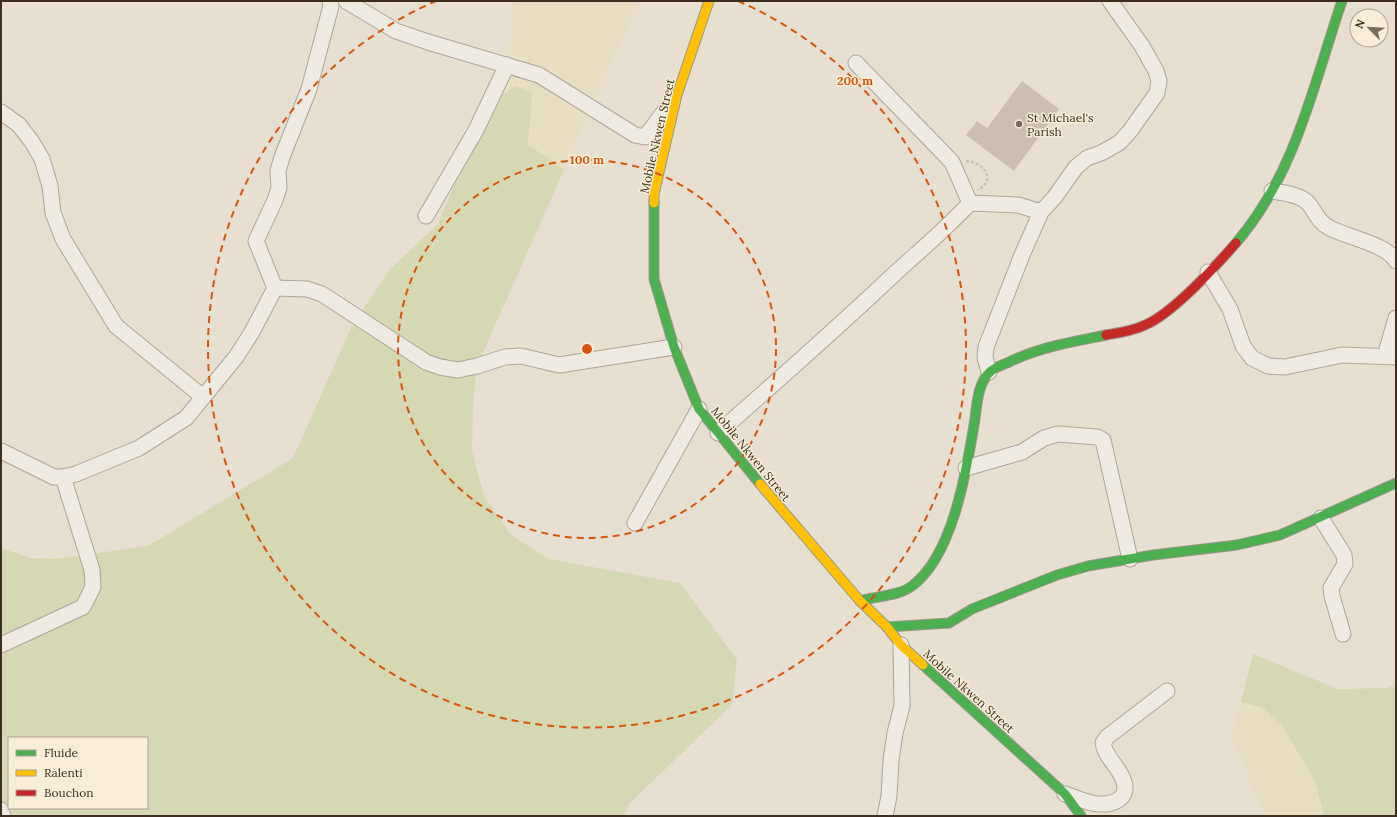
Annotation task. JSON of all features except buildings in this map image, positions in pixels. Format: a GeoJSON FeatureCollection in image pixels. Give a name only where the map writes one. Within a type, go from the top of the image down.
{"type":"FeatureCollection","features":[{"type":"Feature","properties":{"kind":"main road","name":"Mobile Nkwen Street"},"geometry":{"type":"LineString","coordinates":[[709,1],[677,95],[654,194],[654,279],[674,347],[699,409],[785,515],[860,600],[887,627],[901,645],[1065,794],[1082,816]]}},
{"type":"Feature","properties":{"kind":"main road"},"geometry":{"type":"LineString","coordinates":[[860,600],[911,587],[927,572],[940,552],[946,538],[966,468],[982,385],[989,372],[1038,348],[1141,327],[1165,313],[1208,272],[1249,227],[1282,173],[1299,131],[1342,1]]}},
{"type":"Feature","properties":{"kind":"main road"},"geometry":{"type":"LineString","coordinates":[[887,627],[949,623],[972,609],[1057,575],[1088,566],[1259,541],[1280,535],[1320,518],[1396,482]]}},
{"type":"Feature","properties":{"kind":"street"},"geometry":{"type":"LineString","coordinates":[[346,1],[367,7],[396,30],[415,38],[539,75],[635,135],[645,137],[677,95]]}},
{"type":"Feature","properties":{"kind":"street"},"geometry":{"type":"LineString","coordinates":[[989,372],[985,357],[986,347],[1022,255],[1041,212],[1054,198],[1076,167],[1087,158],[1101,153],[1119,143],[1130,131],[1156,93],[1159,80],[1156,71],[1142,46],[1110,1]]}},
{"type":"Feature","properties":{"kind":"street"},"geometry":{"type":"LineString","coordinates":[[1,451],[54,477],[63,477],[76,474],[139,448],[186,418],[236,357],[252,332],[275,288],[256,241],[277,194],[282,157],[309,89],[333,3]]}},
{"type":"Feature","properties":{"kind":"street"},"geometry":{"type":"LineString","coordinates":[[856,63],[952,162],[969,200]]}},
{"type":"Feature","properties":{"kind":"street"},"geometry":{"type":"LineString","coordinates":[[426,216],[476,130],[507,65]]}},
{"type":"Feature","properties":{"kind":"street"},"geometry":{"type":"LineString","coordinates":[[1,112],[18,125],[32,142],[42,159],[50,186],[53,213],[63,239],[116,326],[203,397]]}},
{"type":"Feature","properties":{"kind":"street"},"geometry":{"type":"LineString","coordinates":[[1272,191],[1300,197],[1307,202],[1320,222],[1330,228],[1386,251],[1396,261]]}},
{"type":"Feature","properties":{"kind":"street"},"geometry":{"type":"LineString","coordinates":[[969,200],[1018,205],[1041,212]]}},
{"type":"Feature","properties":{"kind":"street"},"geometry":{"type":"LineString","coordinates":[[718,433],[861,307],[952,223],[969,200]]}},
{"type":"Feature","properties":{"kind":"street"},"geometry":{"type":"LineString","coordinates":[[1208,272],[1230,309],[1243,346],[1252,358],[1268,366],[1285,367],[1342,355],[1391,357],[1396,318]]}},
{"type":"Feature","properties":{"kind":"street"},"geometry":{"type":"LineString","coordinates":[[275,288],[307,289],[322,294],[426,362],[440,367],[458,370],[477,366],[505,357],[521,356],[559,365],[674,347]]}},
{"type":"Feature","properties":{"kind":"street"},"geometry":{"type":"LineString","coordinates":[[635,523],[699,409]]}},
{"type":"Feature","properties":{"kind":"street"},"geometry":{"type":"LineString","coordinates":[[966,468],[1022,452],[1044,438],[1058,434],[1096,437],[1104,440],[1130,559]]}},
{"type":"Feature","properties":{"kind":"street"},"geometry":{"type":"LineString","coordinates":[[1,645],[83,607],[93,587],[92,570],[63,477]]}},
{"type":"Feature","properties":{"kind":"street"},"geometry":{"type":"LineString","coordinates":[[1320,518],[1344,555],[1345,564],[1331,588],[1343,634]]}},
{"type":"Feature","properties":{"kind":"street"},"geometry":{"type":"LineString","coordinates":[[885,816],[889,796],[891,760],[895,733],[902,706],[901,645]]}},
{"type":"Feature","properties":{"kind":"street"},"geometry":{"type":"LineString","coordinates":[[1065,794],[1093,803],[1116,802],[1123,796],[1126,787],[1121,775],[1104,750],[1103,743],[1108,737],[1167,691]]}},
{"type":"Feature","properties":{"kind":"street"},"geometry":{"type":"LineString","coordinates":[[1,810],[3,816]]}},
{"type":"Feature","properties":{"kind":"path"},"geometry":{"type":"LineString","coordinates":[[952,162],[968,161],[976,163],[986,170],[988,178],[984,186],[969,200]]}},
{"type":"Feature","properties":{"kind":"shaded area"},"geometry":{"type":"Polygon","coordinates":[[[515,1],[639,1],[564,170],[549,158],[528,145],[532,92],[488,106],[507,65],[515,1]]]}},
{"type":"Feature","properties":{"kind":"shaded area"},"geometry":{"type":"Polygon","coordinates":[[[1241,702],[1263,708],[1283,727],[1315,781],[1324,816],[1264,816],[1232,735],[1241,702]]]}},
{"type":"Feature","properties":{"kind":"green space"},"geometry":{"type":"Polygon","coordinates":[[[515,86],[532,92],[528,145],[549,158],[564,170],[477,366],[473,405],[472,451],[484,496],[511,535],[549,559],[680,583],[737,660],[732,705],[629,804],[624,816],[1,816],[1,548],[30,558],[56,559],[148,546],[293,458],[350,330],[389,270],[438,224],[488,106],[515,86]]]}},
{"type":"Feature","properties":{"kind":"green space"},"geometry":{"type":"Polygon","coordinates":[[[1253,654],[1338,689],[1387,688],[1396,683],[1396,816],[1324,816],[1315,781],[1283,727],[1263,708],[1241,702],[1253,654]]]}},
{"type":"Feature","properties":{"kind":"traffic: fast"},"geometry":{"type":"LineString","coordinates":[[1236,243],[1257,216],[1274,188],[1288,158],[1301,128],[1342,1]]}},
{"type":"Feature","properties":{"kind":"traffic: fast"},"geometry":{"type":"LineString","coordinates":[[654,203],[654,279],[674,347],[699,409],[760,484]]}},
{"type":"Feature","properties":{"kind":"traffic: fast"},"geometry":{"type":"LineString","coordinates":[[860,601],[901,592],[912,586],[926,572],[938,554],[948,532],[963,485],[979,393],[983,381],[991,371],[1019,357],[1031,353],[1106,335]]}},
{"type":"Feature","properties":{"kind":"traffic: fast"},"geometry":{"type":"LineString","coordinates":[[887,627],[949,623],[972,609],[1057,575],[1088,566],[1153,555],[1237,545],[1280,535],[1396,483]]}},
{"type":"Feature","properties":{"kind":"traffic: fast"},"geometry":{"type":"LineString","coordinates":[[923,665],[1065,794],[1081,816]]}},
{"type":"Feature","properties":{"kind":"traffic: slow"},"geometry":{"type":"LineString","coordinates":[[654,203],[654,194],[677,95],[709,1]]}},
{"type":"Feature","properties":{"kind":"traffic: slow"},"geometry":{"type":"LineString","coordinates":[[760,484],[860,601],[887,627],[901,645],[923,665]]}},
{"type":"Feature","properties":{"kind":"traffic: jam"},"geometry":{"type":"LineString","coordinates":[[1106,335],[1136,329],[1168,311],[1193,288],[1236,243]]}},
{"type":"Feature","properties":{"kind":"place","name":"St Michael's Parish"},"geometry":{"type":"Point","coordinates":[1019,124]}}]}
